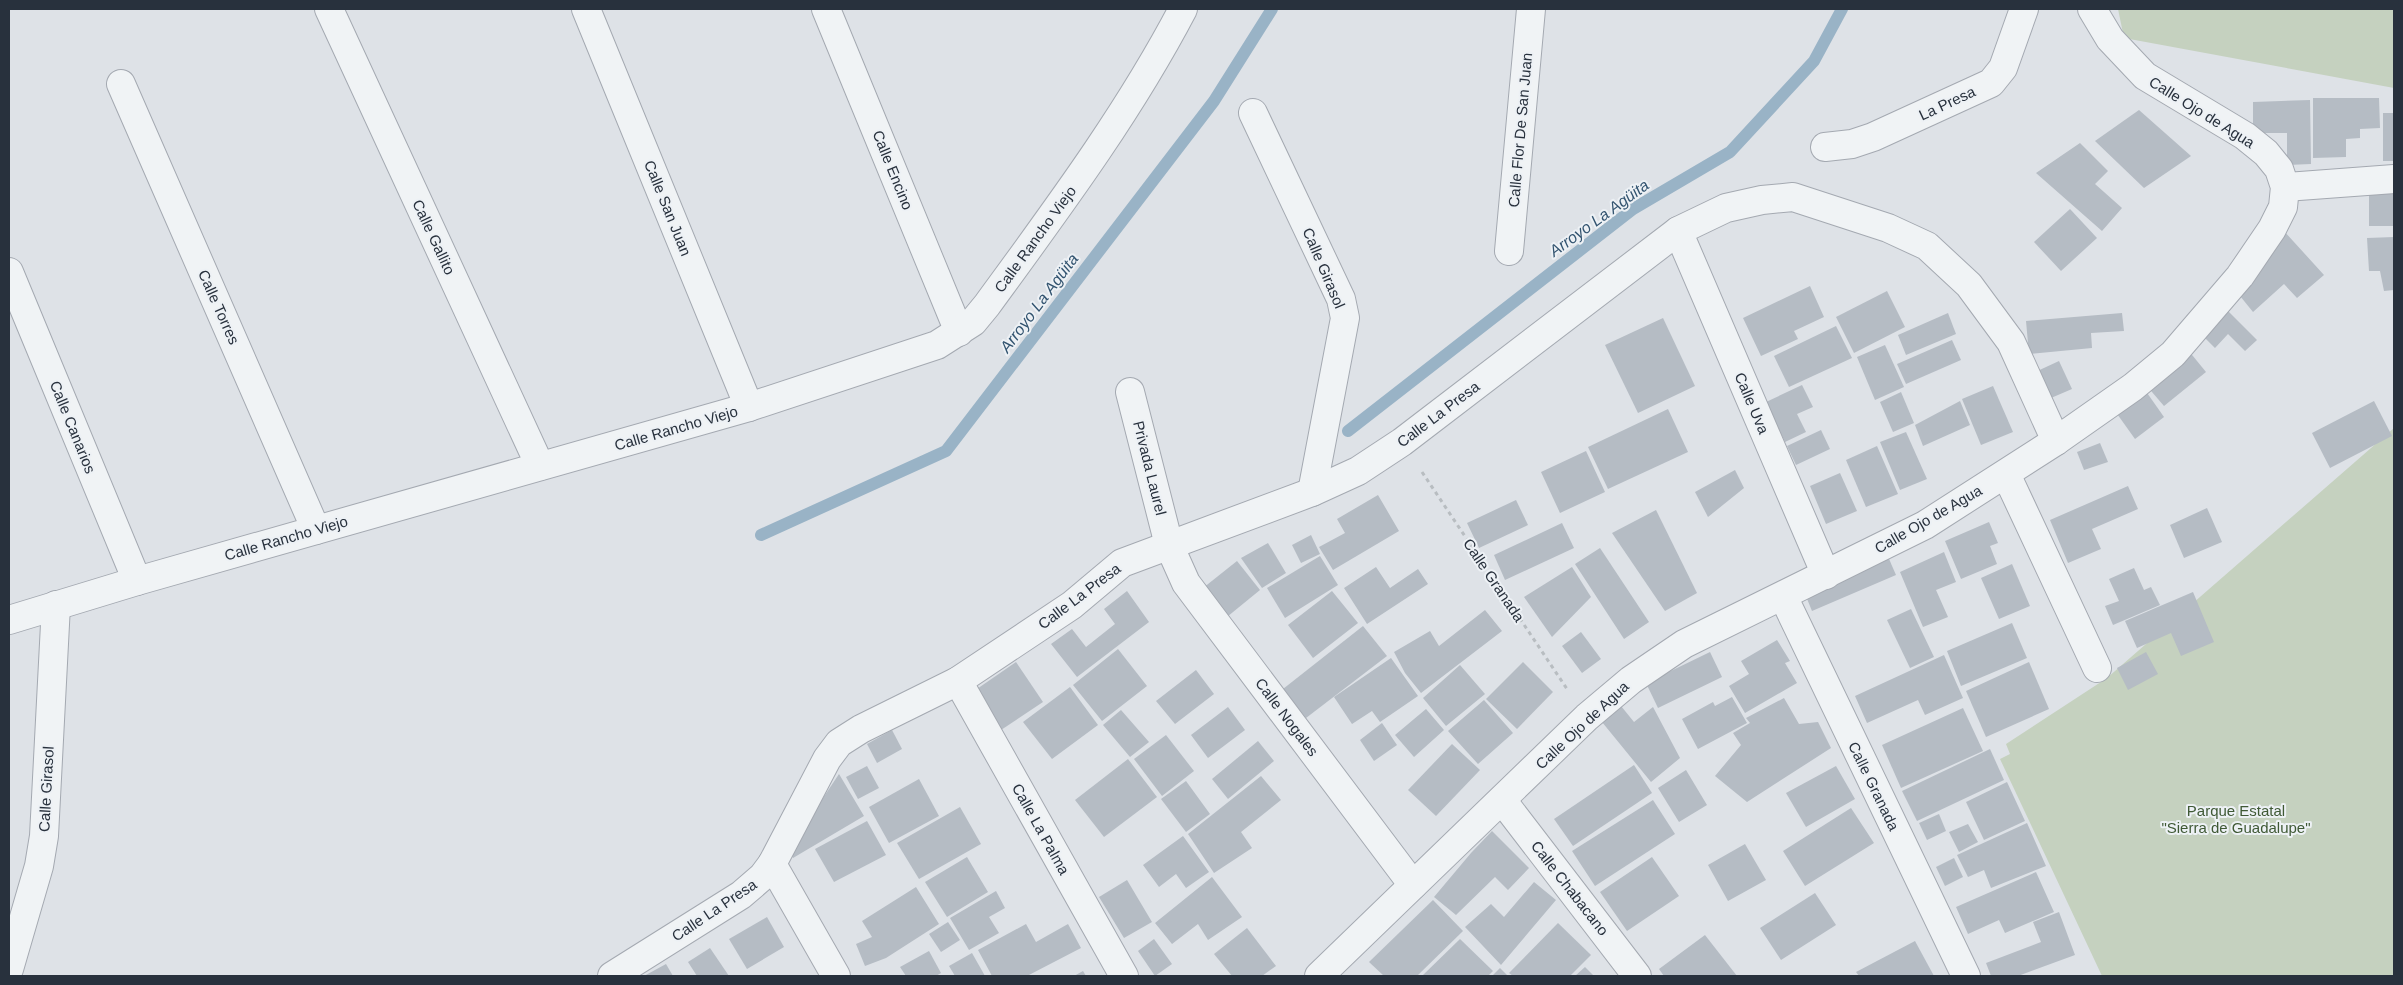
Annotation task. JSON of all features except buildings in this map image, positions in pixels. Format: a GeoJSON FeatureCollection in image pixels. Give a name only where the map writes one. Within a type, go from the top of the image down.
{"type":"FeatureCollection","features":[{"type":"Feature","properties":{"kind":"street","name":"Calle Gallito"},"geometry":{"type":"LineString","coordinates":[[329,9],[540,466]]}},
{"type":"Feature","properties":{"kind":"street","name":"Calle San Juan"},"geometry":{"type":"LineString","coordinates":[[586,9],[749,407]]}},
{"type":"Feature","properties":{"kind":"street","name":"Calle Encino"},"geometry":{"type":"LineString","coordinates":[[826,9],[959,332]]}},
{"type":"Feature","properties":{"kind":"street","name":"Calle Rancho Viejo"},"geometry":{"type":"LineString","coordinates":[[9,620],[137,581],[749,407],[937,345],[973,322],[987,305],[1084,172],[1156,60],[1183,9]]}},
{"type":"Feature","properties":{"kind":"street","name":"Calle Flor De San Juan"},"geometry":{"type":"LineString","coordinates":[[1509,252],[1531,9]]}},
{"type":"Feature","properties":{"kind":"street","name":"La Presa"},"geometry":{"type":"LineString","coordinates":[[1825,147],[1852,144],[1872,137],[1991,83],[2003,68],[2024,9]]}},
{"type":"Feature","properties":{"kind":"street","name":"Calle Ojo de Agua"},"geometry":{"type":"LineString","coordinates":[[1333,972],[1413,885],[1587,717],[1631,680],[1684,644],[1925,525],[2056,441],[2133,387],[2173,354],[2240,276],[2272,229],[2283,207],[2285,187],[2278,169],[2266,153],[2245,136],[2145,76],[2110,39],[2092,9]]}},
{"type":"Feature","properties":{"kind":"street","name":"Calle Torres"},"geometry":{"type":"LineString","coordinates":[[121,84],[316,530]]}},
{"type":"Feature","properties":{"kind":"street","name":"Calle Girasol"},"geometry":{"type":"LineString","coordinates":[[1253,113],[1341,299],[1345,318],[1312,492]]}},
{"type":"Feature","properties":{"kind":"street"},"geometry":{"type":"LineString","coordinates":[[2285,187],[2394,179]]}},
{"type":"Feature","properties":{"kind":"street","name":"Calle La Presa"},"geometry":{"type":"LineString","coordinates":[[612,976],[741,896],[763,876],[772,864],[827,759],[839,743],[861,729],[958,681],[1072,605],[1122,564],[1312,492],[1358,471],[1402,442],[1678,231],[1726,208],[1762,200],[1793,197],[1888,228],[1927,246],[1970,284],[2011,342],[2056,441]]}},
{"type":"Feature","properties":{"kind":"street","name":"Calle Uva"},"geometry":{"type":"LineString","coordinates":[[1678,231],[1826,575]]}},
{"type":"Feature","properties":{"kind":"street","name":"Calle Canarios"},"geometry":{"type":"LineString","coordinates":[[9,272],[137,581]]}},
{"type":"Feature","properties":{"kind":"street","name":"Privada Laurel"},"geometry":{"type":"LineString","coordinates":[[1130,392],[1169,545]]}},
{"type":"Feature","properties":{"kind":"street"},"geometry":{"type":"LineString","coordinates":[[2006,474],[2097,668]]}},
{"type":"Feature","properties":{"kind":"street","name":"Calle Nogales"},"geometry":{"type":"LineString","coordinates":[[1169,545],[1186,583],[1413,885]]}},
{"type":"Feature","properties":{"kind":"street","name":"Calle Granada"},"geometry":{"type":"LineString","coordinates":[[1783,596],[1966,976]]}},
{"type":"Feature","properties":{"kind":"street","name":"Calle Girasol"},"geometry":{"type":"LineString","coordinates":[[9,969],[39,866],[44,836],[56,605]]}},
{"type":"Feature","properties":{"kind":"street","name":"Calle La Palma"},"geometry":{"type":"LineString","coordinates":[[958,681],[1124,976]]}},
{"type":"Feature","properties":{"kind":"street","name":"Calle Chabacano"},"geometry":{"type":"LineString","coordinates":[[1502,800],[1637,976]]}},
{"type":"Feature","properties":{"kind":"street"},"geometry":{"type":"LineString","coordinates":[[772,864],[836,976]]}},
{"type":"Feature","properties":{"kind":"path","name":"Calle Granada"},"geometry":{"type":"LineString","coordinates":[[1402,442],[1587,717]]}},
{"type":"Feature","properties":{"kind":"green space"},"geometry":{"type":"Polygon","coordinates":[[[2118,9],[2394,9],[2394,88],[2124,38],[2118,9]]]}},
{"type":"Feature","properties":{"kind":"green space","name":"Parque Estatal \"Sierra de Guadalupe\""},"geometry":{"type":"Polygon","coordinates":[[[2394,428],[2394,976],[2102,976],[2000,759],[2010,754],[2006,744],[2107,678],[2394,428]]]}},
{"type":"Feature","properties":{"kind":"waterway","name":"Arroyo La Agüita"},"geometry":{"type":"LineString","coordinates":[[761,535],[946,451],[1214,101],[1272,9]]}},
{"type":"Feature","properties":{"kind":"waterway","name":"Arroyo La Agüita"},"geometry":{"type":"LineString","coordinates":[[1348,431],[1633,209],[1730,152],[1814,61],[1842,9]]}}]}
